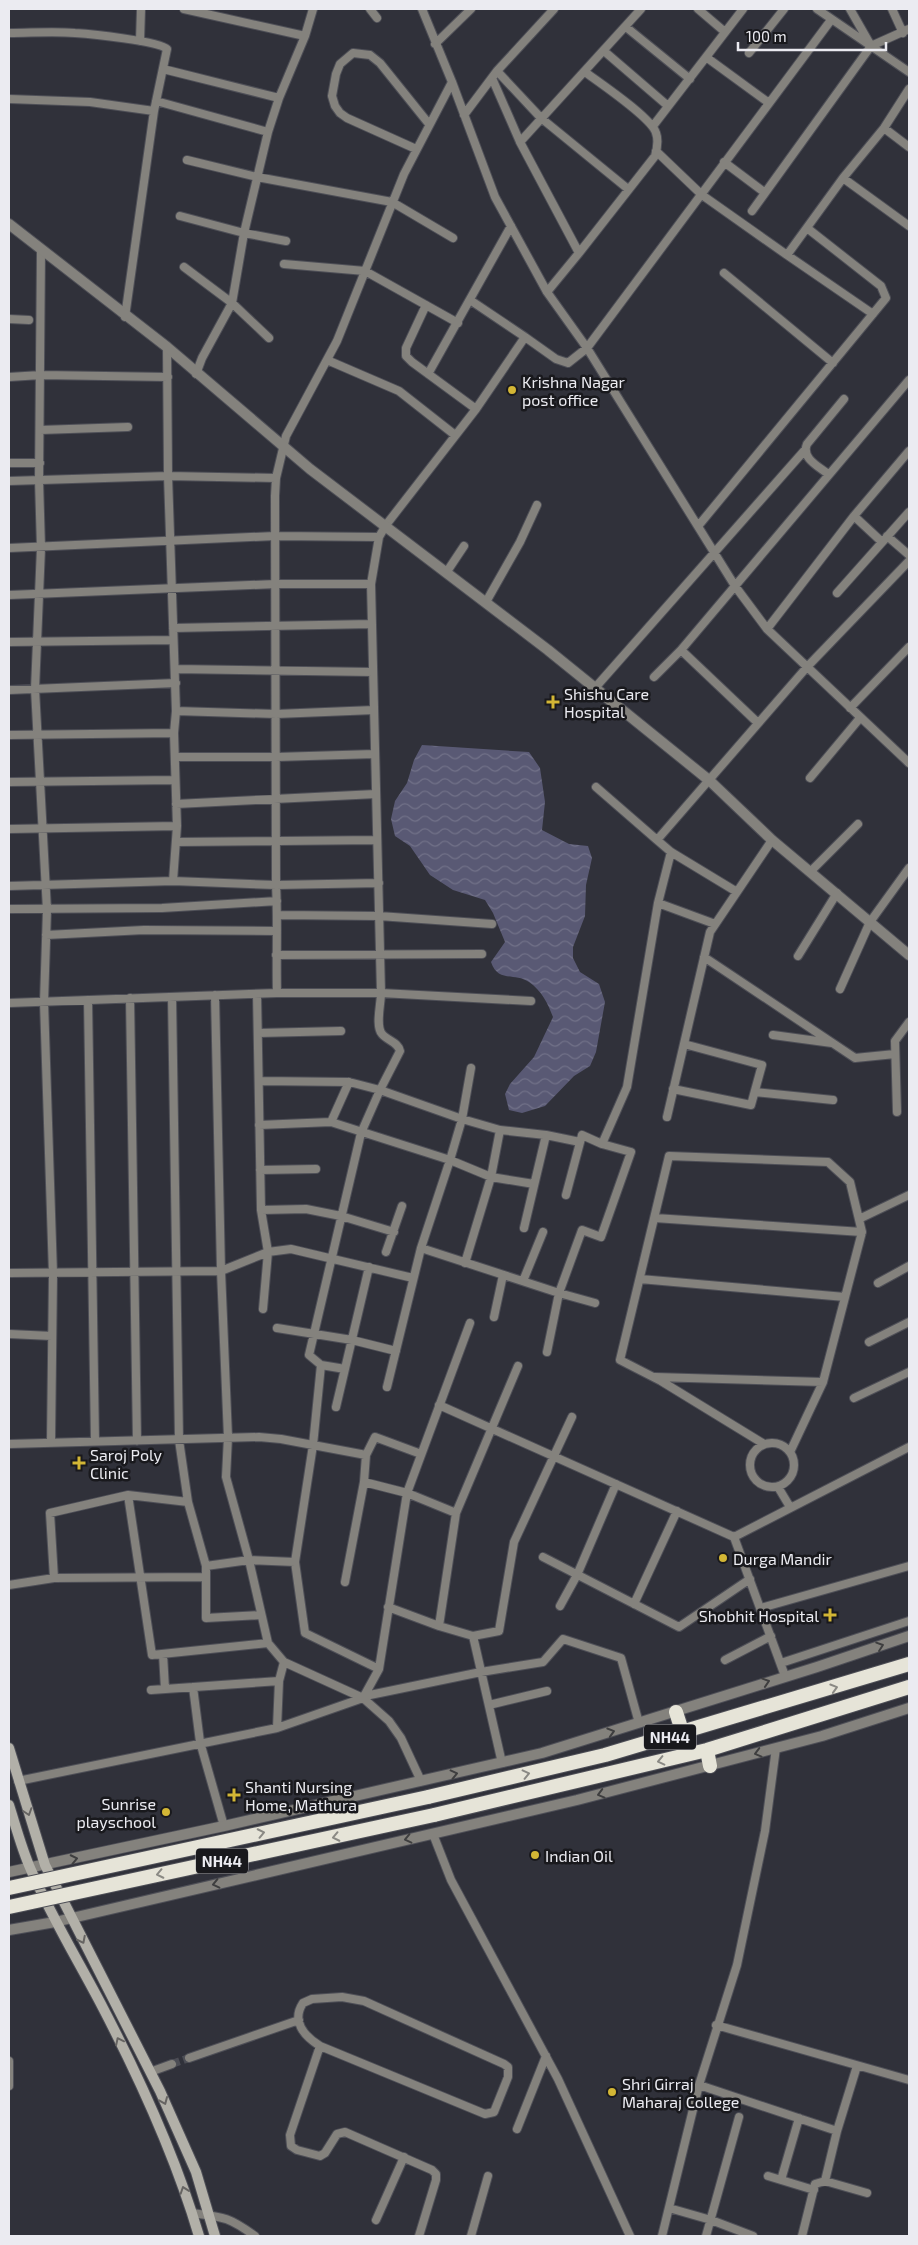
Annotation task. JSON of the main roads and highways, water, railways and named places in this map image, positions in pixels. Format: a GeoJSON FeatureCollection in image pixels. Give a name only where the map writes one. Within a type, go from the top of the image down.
{"type":"FeatureCollection","features":[{"type":"Feature","properties":{"kind":"highway","name":"NH44"},"geometry":{"type":"LineString","coordinates":[[9,1888],[428,1797],[605,1756],[683,1734],[909,1664]]}},
{"type":"Feature","properties":{"kind":"highway","name":"NH44"},"geometry":{"type":"LineString","coordinates":[[9,1908],[434,1815],[707,1750],[909,1687]]}},
{"type":"Feature","properties":{"kind":"highway"},"geometry":{"type":"LineString","coordinates":[[676,1712],[683,1734]]}},
{"type":"Feature","properties":{"kind":"highway"},"geometry":{"type":"LineString","coordinates":[[707,1750],[710,1766]]}},
{"type":"Feature","properties":{"kind":"main road"},"geometry":{"type":"LineString","coordinates":[[9,1748],[45,1865],[150,2072],[196,2172],[215,2236]]}},
{"type":"Feature","properties":{"kind":"main road"},"geometry":{"type":"LineString","coordinates":[[9,1806],[30,1868],[55,1922],[104,2008],[153,2111],[199,2236]]}},
{"type":"Feature","properties":{"kind":"water"},"geometry":{"type":"Polygon","coordinates":[[[422,745],[529,752],[540,768],[545,802],[542,830],[569,844],[588,846],[592,858],[586,885],[585,916],[573,947],[573,958],[580,972],[599,984],[605,1002],[596,1052],[590,1066],[574,1076],[545,1106],[522,1113],[509,1110],[505,1094],[510,1084],[534,1057],[553,1017],[547,1003],[538,989],[529,982],[502,975],[494,968],[491,962],[505,942],[493,913],[485,900],[453,890],[430,875],[410,846],[395,836],[391,819],[395,801],[407,783],[414,760],[422,745]]]}},
{"type":"Feature","properties":{"kind":"tunnel"},"geometry":{"type":"LineString","coordinates":[[172,2064],[189,2058]]}},
{"type":"Feature","properties":{"kind":"place","name":"Krishna Nagar post office"},"geometry":{"type":"Point","coordinates":[512,390]}},
{"type":"Feature","properties":{"kind":"place","name":"Shishu Care Hospital"},"geometry":{"type":"Point","coordinates":[553,702]}},
{"type":"Feature","properties":{"kind":"place","name":"Saroj Poly Clinic"},"geometry":{"type":"Point","coordinates":[79,1463]}},
{"type":"Feature","properties":{"kind":"place","name":"Durga Mandir"},"geometry":{"type":"Point","coordinates":[723,1558]}},
{"type":"Feature","properties":{"kind":"place","name":"Shobhit Hospital"},"geometry":{"type":"Point","coordinates":[830,1615]}},
{"type":"Feature","properties":{"kind":"place","name":"Shanti Nursing Home, Mathura"},"geometry":{"type":"Point","coordinates":[234,1795]}},
{"type":"Feature","properties":{"kind":"place","name":"Sunrise playschool"},"geometry":{"type":"Point","coordinates":[166,1812]}},
{"type":"Feature","properties":{"kind":"place","name":"Indian Oil"},"geometry":{"type":"Point","coordinates":[535,1855]}},
{"type":"Feature","properties":{"kind":"place","name":"Shri Girraj Maharaj College"},"geometry":{"type":"Point","coordinates":[612,2092]}}]}
